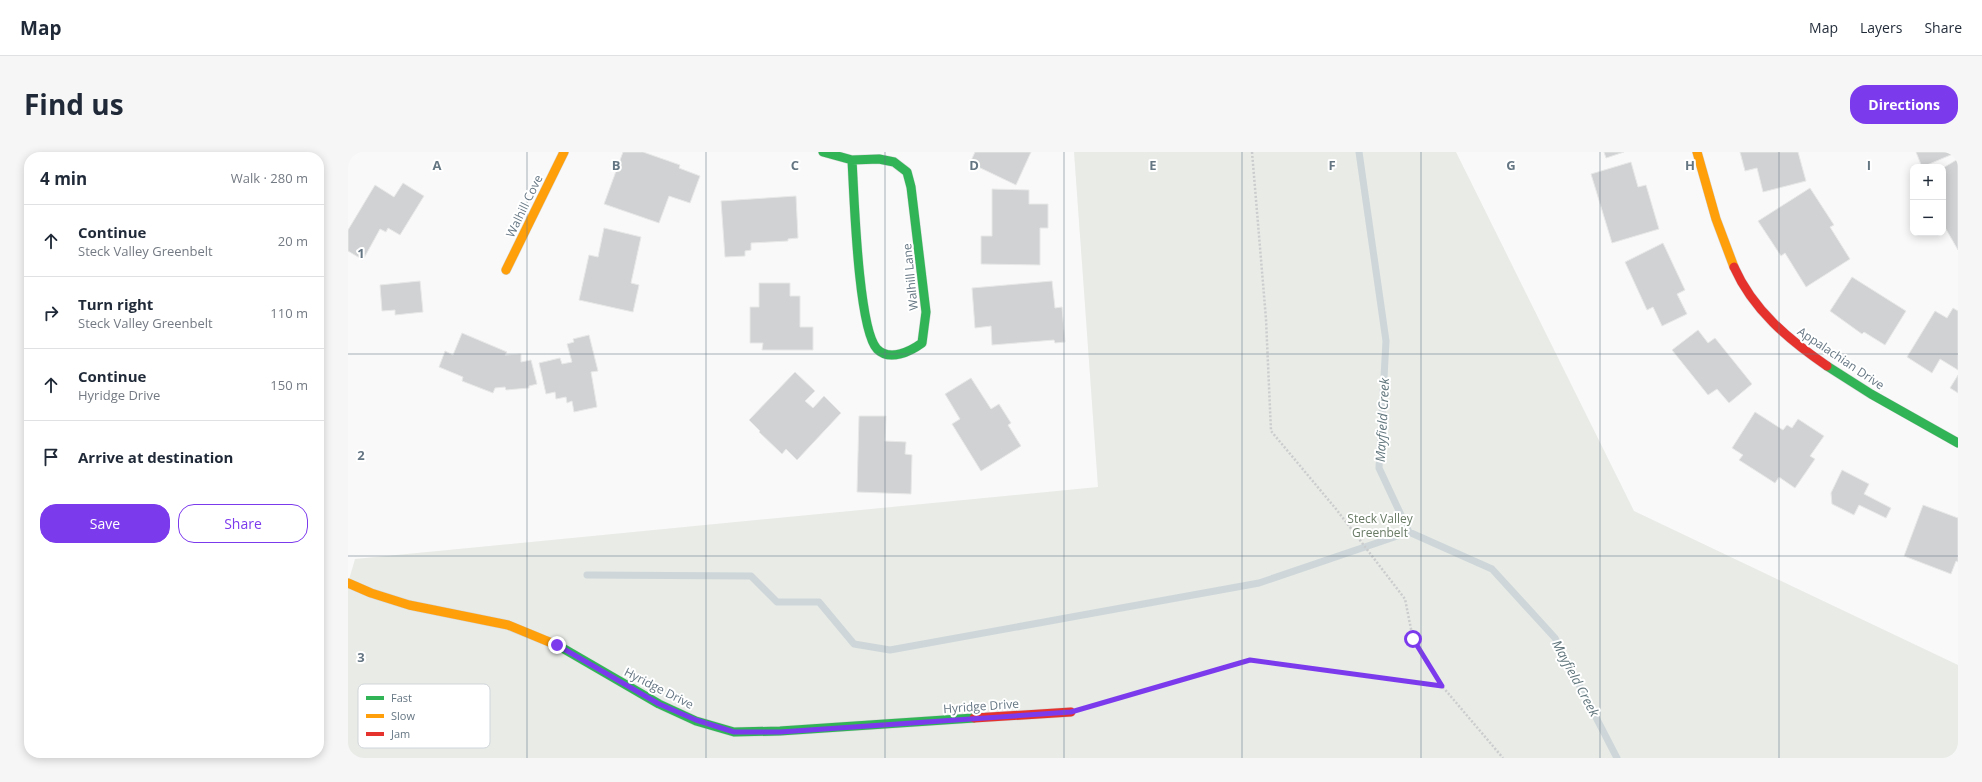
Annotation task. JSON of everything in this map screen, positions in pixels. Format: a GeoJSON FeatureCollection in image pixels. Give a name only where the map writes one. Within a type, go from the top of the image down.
{"type":"FeatureCollection","features":[{"type":"Feature","properties":{"kind":"street","name":"Walhill Cove"},"geometry":{"type":"LineString","coordinates":[[506,270],[564,152]]}},
{"type":"Feature","properties":{"kind":"street","name":"Walhill Lane"},"geometry":{"type":"LineString","coordinates":[[823,152],[852,160],[878,159],[894,162],[907,172],[912,195],[926,312],[922,343],[910,352],[892,355],[877,348],[869,333],[862,297],[852,160]]}},
{"type":"Feature","properties":{"kind":"street","name":"Appalachian Drive"},"geometry":{"type":"LineString","coordinates":[[1697,152],[1724,244],[1743,285],[1760,309],[1785,334],[1817,359],[1872,395],[1958,443]]}},
{"type":"Feature","properties":{"kind":"street","name":"Hyridge Drive"},"geometry":{"type":"LineString","coordinates":[[348,583],[371,594],[409,606],[508,625],[557,645],[659,704],[696,720],[734,732],[780,732],[1071,712]]}},
{"type":"Feature","properties":{"kind":"path"},"geometry":{"type":"LineString","coordinates":[[1252,152],[1266,319],[1271,431],[1336,509],[1405,599],[1413,639],[1442,686],[1503,758]]}},
{"type":"Feature","properties":{"kind":"path"},"geometry":{"type":"LineString","coordinates":[[1071,712],[1250,660],[1442,686]]}},
{"type":"Feature","properties":{"kind":"green space","name":"Steck Valley Greenbelt"},"geometry":{"type":"Polygon","coordinates":[[[1074,152],[1456,152],[1634,511],[1958,665],[1958,758],[348,758],[348,583],[355,559],[1098,487],[1074,152]]]}},
{"type":"Feature","properties":{"kind":"building"},"geometry":{"type":"Polygon","coordinates":[[[623,152],[643,152],[680,165],[679,168],[700,176],[690,203],[669,196],[659,223],[604,204],[623,152]]]}},
{"type":"Feature","properties":{"kind":"building"},"geometry":{"type":"Polygon","coordinates":[[[975,152],[1031,152],[1016,185],[970,163],[975,152]]]}},
{"type":"Feature","properties":{"kind":"building"},"geometry":{"type":"Polygon","coordinates":[[[1604,152],[1624,152],[1606,158],[1604,152]]]}},
{"type":"Feature","properties":{"kind":"building"},"geometry":{"type":"Polygon","coordinates":[[[1740,152],[1798,152],[1806,181],[1763,192],[1757,168],[1745,171],[1740,152]]]}},
{"type":"Feature","properties":{"kind":"building"},"geometry":{"type":"Polygon","coordinates":[[[1916,152],[1952,152],[1953,154],[1929,164],[1921,164],[1916,152]]]}},
{"type":"Feature","properties":{"kind":"building"},"geometry":{"type":"Polygon","coordinates":[[[1958,159],[1958,250],[1946,229],[1946,166],[1958,159]]]}},
{"type":"Feature","properties":{"kind":"building"},"geometry":{"type":"Polygon","coordinates":[[[1631,162],[1638,187],[1646,185],[1659,229],[1612,243],[1591,174],[1631,162]]]}},
{"type":"Feature","properties":{"kind":"building"},"geometry":{"type":"Polygon","coordinates":[[[403,183],[424,196],[400,235],[388,228],[386,232],[380,229],[363,260],[348,251],[348,230],[375,185],[394,197],[403,183]]]}},
{"type":"Feature","properties":{"kind":"building"},"geometry":{"type":"Polygon","coordinates":[[[1810,188],[1834,225],[1830,227],[1850,259],[1806,287],[1785,253],[1781,256],[1758,221],[1810,188]]]}},
{"type":"Feature","properties":{"kind":"building"},"geometry":{"type":"Polygon","coordinates":[[[992,189],[1029,190],[1029,204],[1048,204],[1048,228],[1040,228],[1040,265],[981,264],[981,236],[992,236],[992,189]]]}},
{"type":"Feature","properties":{"kind":"building"},"geometry":{"type":"Polygon","coordinates":[[[796,196],[798,238],[788,239],[788,241],[751,243],[751,250],[745,251],[745,256],[725,257],[721,201],[796,196]]]}},
{"type":"Feature","properties":{"kind":"building"},"geometry":{"type":"Polygon","coordinates":[[[604,228],[641,237],[631,283],[639,285],[633,312],[579,300],[589,255],[598,257],[604,228]]]}},
{"type":"Feature","properties":{"kind":"building"},"geometry":{"type":"Polygon","coordinates":[[[1663,243],[1685,290],[1677,294],[1687,314],[1662,326],[1653,307],[1647,310],[1625,262],[1663,243]]]}},
{"type":"Feature","properties":{"kind":"building"},"geometry":{"type":"Polygon","coordinates":[[[1852,277],[1906,311],[1885,345],[1864,332],[1862,334],[1830,311],[1852,277]]]}},
{"type":"Feature","properties":{"kind":"building"},"geometry":{"type":"Polygon","coordinates":[[[420,281],[423,312],[395,315],[395,310],[382,311],[380,285],[420,281]]]}},
{"type":"Feature","properties":{"kind":"building"},"geometry":{"type":"Polygon","coordinates":[[[1052,281],[1055,308],[1062,307],[1065,342],[1055,343],[1054,340],[992,345],[991,326],[975,328],[972,288],[1052,281]]]}},
{"type":"Feature","properties":{"kind":"building"},"geometry":{"type":"Polygon","coordinates":[[[759,283],[790,283],[790,296],[800,296],[800,327],[813,327],[813,350],[762,350],[763,343],[750,343],[750,307],[759,307],[759,283]]]}},
{"type":"Feature","properties":{"kind":"building"},"geometry":{"type":"Polygon","coordinates":[[[1953,308],[1958,311],[1958,370],[1940,359],[1932,373],[1907,357],[1935,311],[1947,318],[1953,308]]]}},
{"type":"Feature","properties":{"kind":"building"},"geometry":{"type":"Polygon","coordinates":[[[1698,330],[1708,343],[1715,338],[1752,384],[1729,403],[1717,389],[1708,395],[1672,350],[1698,330]]]}},
{"type":"Feature","properties":{"kind":"building"},"geometry":{"type":"Polygon","coordinates":[[[462,333],[507,352],[505,355],[521,354],[521,362],[531,360],[537,384],[529,386],[529,388],[506,390],[505,387],[495,388],[493,393],[462,381],[463,377],[439,367],[445,351],[453,355],[462,333]]]}},
{"type":"Feature","properties":{"kind":"building"},"geometry":{"type":"Polygon","coordinates":[[[589,335],[598,371],[591,372],[597,407],[574,412],[572,401],[567,403],[566,397],[556,399],[555,392],[546,394],[539,363],[560,358],[562,364],[572,362],[567,344],[574,342],[573,339],[589,335]]]}},
{"type":"Feature","properties":{"kind":"building"},"geometry":{"type":"Polygon","coordinates":[[[795,372],[815,391],[805,401],[813,408],[824,396],[841,413],[797,460],[786,449],[782,454],[749,420],[795,372]]]}},
{"type":"Feature","properties":{"kind":"building"},"geometry":{"type":"Polygon","coordinates":[[[1958,375],[1958,393],[1950,388],[1958,375]]]}},
{"type":"Feature","properties":{"kind":"building"},"geometry":{"type":"Polygon","coordinates":[[[971,378],[991,409],[999,404],[1011,423],[1008,425],[1021,446],[981,471],[952,424],[960,419],[945,394],[971,378]]]}},
{"type":"Feature","properties":{"kind":"building"},"geometry":{"type":"Polygon","coordinates":[[[1755,412],[1783,430],[1787,425],[1792,428],[1798,419],[1824,436],[1810,456],[1815,459],[1795,488],[1779,477],[1775,483],[1739,460],[1743,455],[1732,448],[1755,412]]]}},
{"type":"Feature","properties":{"kind":"building"},"geometry":{"type":"Polygon","coordinates":[[[859,416],[886,416],[885,441],[906,442],[905,454],[912,455],[911,494],[857,492],[859,416]]]}},
{"type":"Feature","properties":{"kind":"building"},"geometry":{"type":"Polygon","coordinates":[[[1842,470],[1869,484],[1864,494],[1891,508],[1886,518],[1859,505],[1854,515],[1832,504],[1831,493],[1842,470]]]}},
{"type":"Feature","properties":{"kind":"building"},"geometry":{"type":"Polygon","coordinates":[[[1923,505],[1958,518],[1958,562],[1956,561],[1951,574],[1904,556],[1923,505]]]}},
{"type":"Feature","properties":{"kind":"waterway","name":"Mayfield Creek"},"geometry":{"type":"LineString","coordinates":[[1359,152],[1386,341],[1379,468],[1409,532],[1492,569],[1555,638],[1617,758]]}},
{"type":"Feature","properties":{"kind":"waterway"},"geometry":{"type":"LineString","coordinates":[[587,575],[751,576],[777,602],[819,602],[854,644],[890,650],[1259,583],[1409,532]]}},
{"type":"Feature","properties":{"kind":"traffic: fast"},"geometry":{"type":"LineString","coordinates":[[823,152],[852,160],[879,159],[894,162],[907,172],[911,187],[926,312],[922,343],[900,354],[888,355],[877,349],[865,316],[858,259],[852,160]]}},
{"type":"Feature","properties":{"kind":"traffic: fast"},"geometry":{"type":"LineString","coordinates":[[1827,366],[1871,394],[1958,443]]}},
{"type":"Feature","properties":{"kind":"traffic: fast"},"geometry":{"type":"LineString","coordinates":[[559,646],[659,704],[696,721],[734,732],[780,731],[974,718]]}},
{"type":"Feature","properties":{"kind":"traffic: slow"},"geometry":{"type":"LineString","coordinates":[[506,270],[564,152]]}},
{"type":"Feature","properties":{"kind":"traffic: slow"},"geometry":{"type":"LineString","coordinates":[[1697,152],[1716,219],[1734,267]]}},
{"type":"Feature","properties":{"kind":"traffic: slow"},"geometry":{"type":"LineString","coordinates":[[348,583],[371,593],[409,605],[508,625],[559,646]]}},
{"type":"Feature","properties":{"kind":"traffic: jam"},"geometry":{"type":"LineString","coordinates":[[1734,267],[1751,297],[1773,323],[1799,346],[1827,366]]}},
{"type":"Feature","properties":{"kind":"traffic: jam"},"geometry":{"type":"LineString","coordinates":[[974,718],[1071,712]]}},
{"type":"Feature","properties":{"kind":"route"},"geometry":{"type":"LineString","coordinates":[[557,645],[659,704],[696,720],[734,732],[780,732],[1071,712],[1250,660],[1442,686],[1413,639]]}}]}
